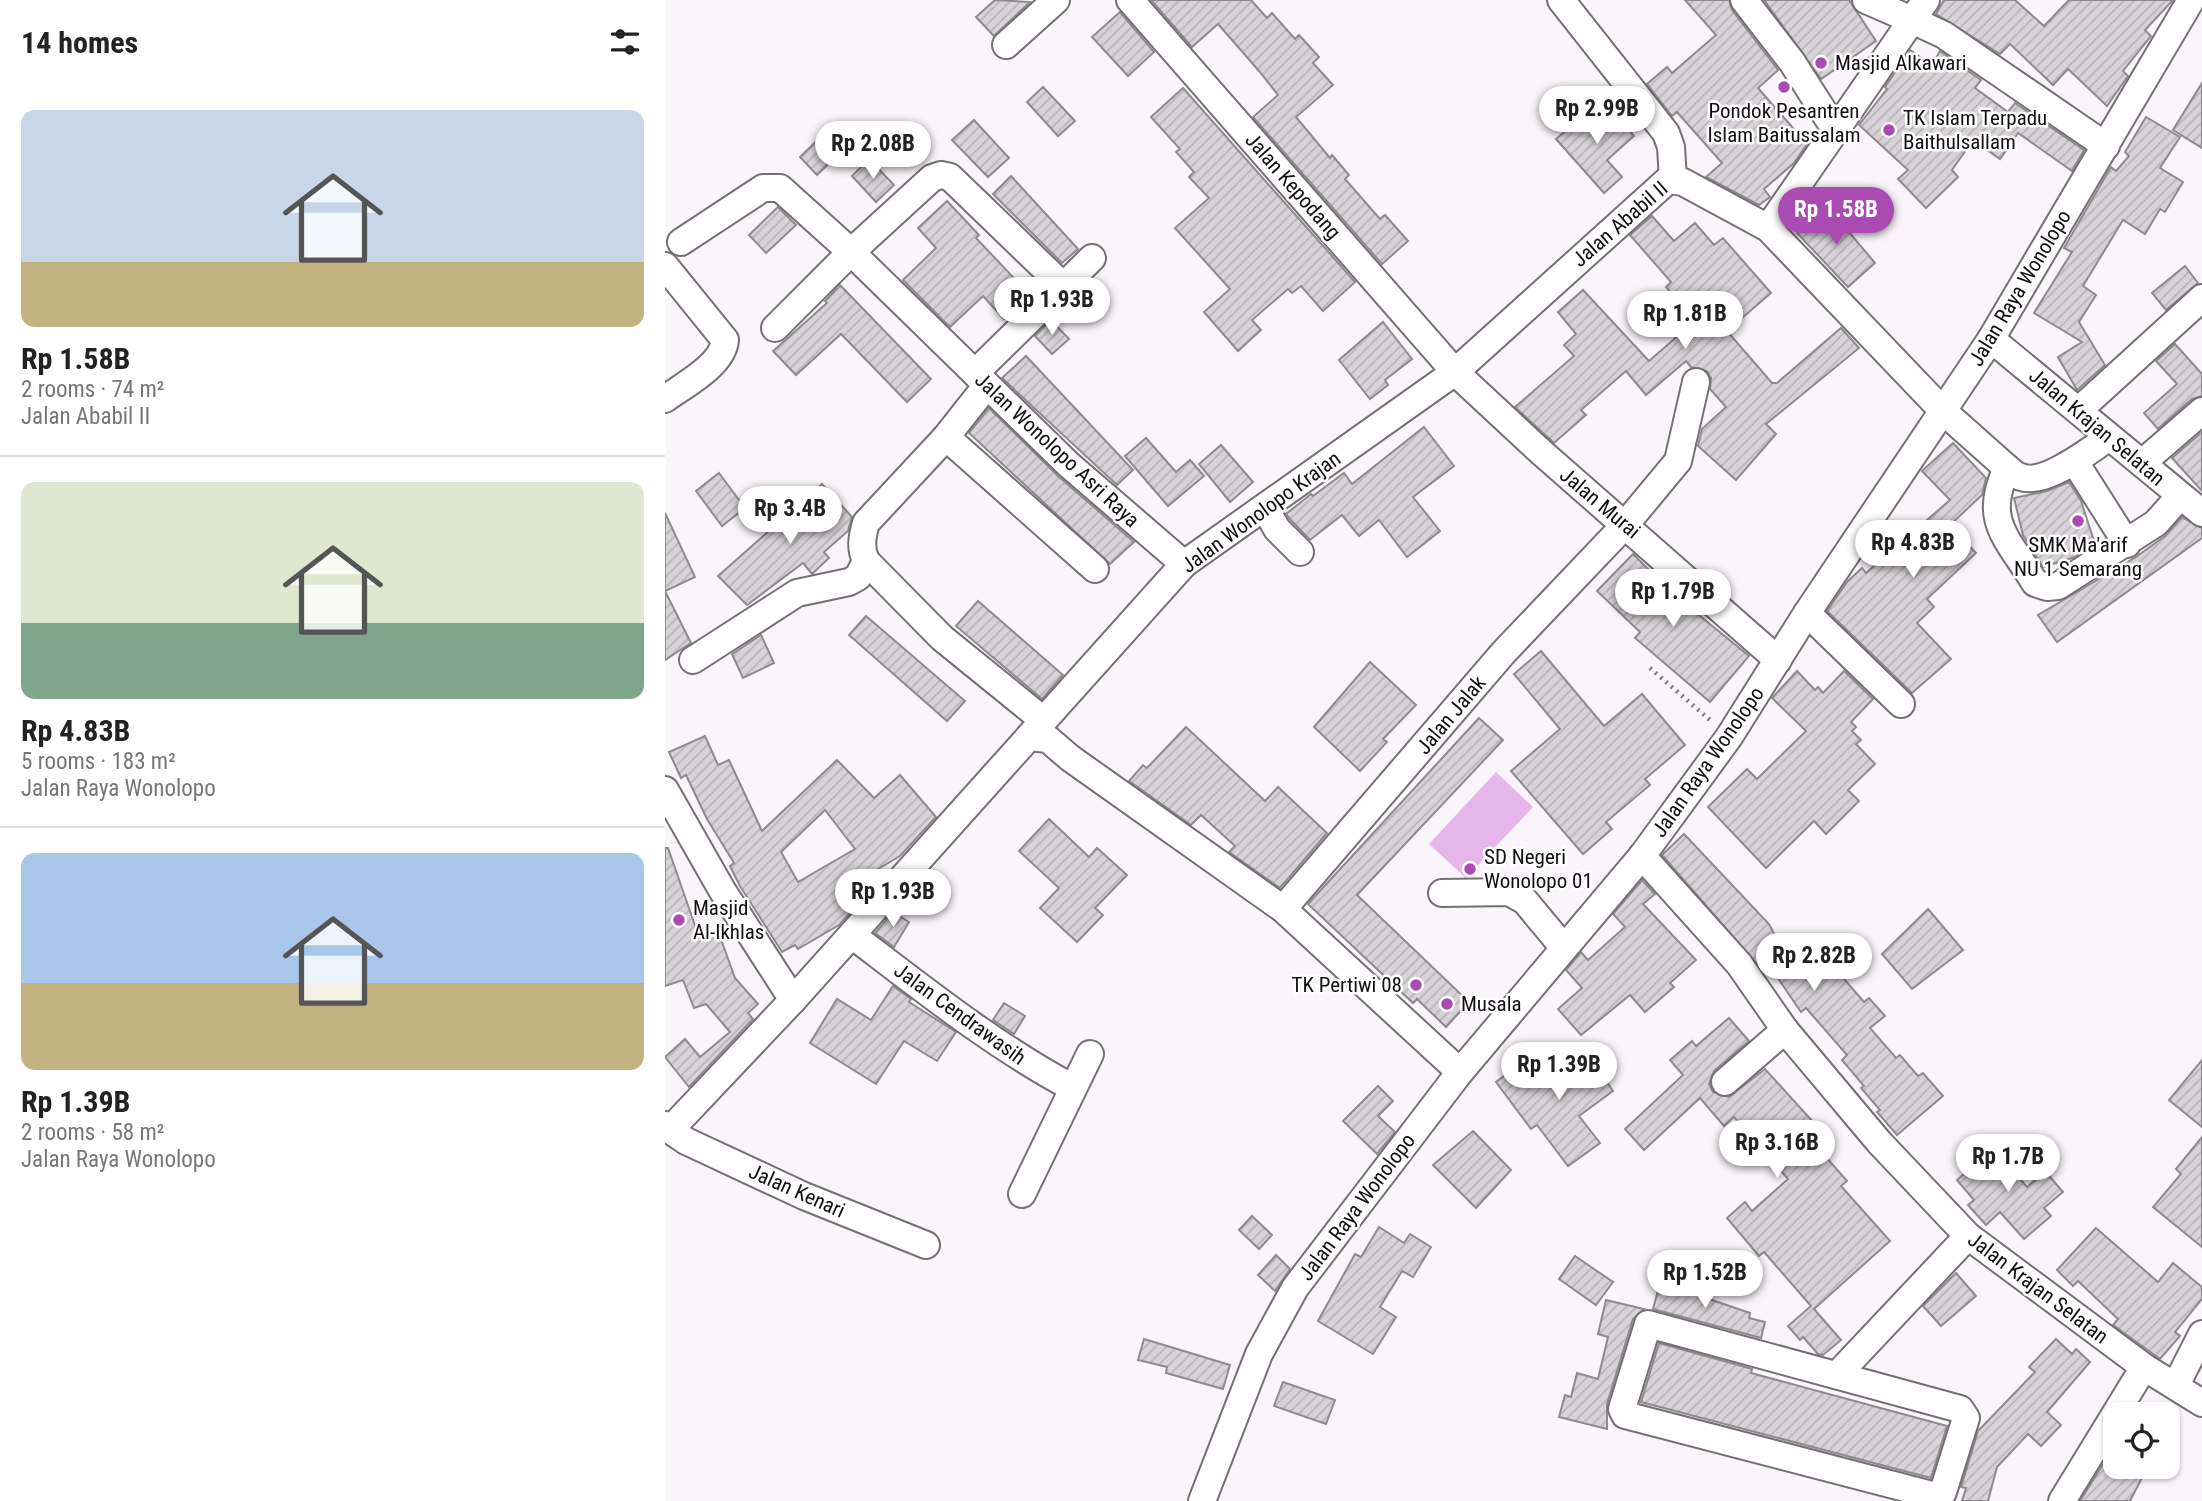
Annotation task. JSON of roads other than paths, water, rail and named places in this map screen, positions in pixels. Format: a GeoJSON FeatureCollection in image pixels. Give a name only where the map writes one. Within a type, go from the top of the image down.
{"type":"FeatureCollection","features":[{"type":"Feature","properties":{"kind":"street"},"geometry":{"type":"LineString","coordinates":[[1006,45],[1056,0]]}},
{"type":"Feature","properties":{"kind":"street","name":"Jalan Kepodang"},"geometry":{"type":"LineString","coordinates":[[1131,0],[1455,372]]}},
{"type":"Feature","properties":{"kind":"street"},"geometry":{"type":"LineString","coordinates":[[1561,0],[1666,133],[1671,147],[1673,179]]}},
{"type":"Feature","properties":{"kind":"street"},"geometry":{"type":"LineString","coordinates":[[1744,0],[1792,62],[1836,131]]}},
{"type":"Feature","properties":{"kind":"street","name":"Jalan Raya Wonolopo"},"geometry":{"type":"LineString","coordinates":[[1202,1501],[1259,1354],[1295,1288],[1460,1072],[1642,856],[1729,737],[1807,613],[1991,339],[2191,0]]}},
{"type":"Feature","properties":{"kind":"street"},"geometry":{"type":"LineString","coordinates":[[1882,4],[1919,10],[1944,35],[2106,146]]}},
{"type":"Feature","properties":{"kind":"street"},"geometry":{"type":"LineString","coordinates":[[1768,228],[1919,10]]}},
{"type":"Feature","properties":{"kind":"street"},"geometry":{"type":"LineString","coordinates":[[775,328],[851,252],[932,178],[941,175],[950,177],[1063,286]]}},
{"type":"Feature","properties":{"kind":"street","name":"Jalan Ababil II"},"geometry":{"type":"LineString","coordinates":[[1455,372],[1664,181],[1673,179],[1768,228],[1943,411],[2007,468]]}},
{"type":"Feature","properties":{"kind":"street","name":"Jalan Wonolopo Asri Raya"},"geometry":{"type":"LineString","coordinates":[[681,242],[763,187],[780,188],[851,252],[1068,464],[1184,564]]}},
{"type":"Feature","properties":{"kind":"street"},"geometry":{"type":"LineString","coordinates":[[1092,258],[1063,286],[981,379],[946,437],[866,523],[862,538],[866,561],[942,638],[1037,715],[1035,730],[1070,758],[1283,909],[1460,1072]]}},
{"type":"Feature","properties":{"kind":"street"},"geometry":{"type":"LineString","coordinates":[[665,266],[725,340],[724,349],[717,359],[665,399]]}},
{"type":"Feature","properties":{"kind":"street"},"geometry":{"type":"LineString","coordinates":[[2079,410],[2202,298]]}},
{"type":"Feature","properties":{"kind":"street","name":"Jalan Krajan Selatan"},"geometry":{"type":"LineString","coordinates":[[1991,339],[2109,437],[2193,499]]}},
{"type":"Feature","properties":{"kind":"street","name":"Jalan Wonolopo Krajan"},"geometry":{"type":"LineString","coordinates":[[793,1000],[1184,564],[1455,372]]}},
{"type":"Feature","properties":{"kind":"street","name":"Jalan Murai"},"geometry":{"type":"LineString","coordinates":[[1455,372],[1624,526],[1778,660]]}},
{"type":"Feature","properties":{"kind":"street","name":"Jalan Jalak"},"geometry":{"type":"LineString","coordinates":[[1283,909],[1504,652],[1624,526],[1678,461],[1696,382]]}},
{"type":"Feature","properties":{"kind":"street"},"geometry":{"type":"LineString","coordinates":[[2142,463],[2202,411]]}},
{"type":"Feature","properties":{"kind":"street"},"geometry":{"type":"LineString","coordinates":[[946,437],[1095,569]]}},
{"type":"Feature","properties":{"kind":"street"},"geometry":{"type":"LineString","coordinates":[[2109,437],[2075,461],[2035,478],[2022,478],[2007,468],[1996,491],[1996,518],[2035,583],[2041,586],[2058,586],[2193,499]]}},
{"type":"Feature","properties":{"kind":"street"},"geometry":{"type":"LineString","coordinates":[[2075,461],[2127,544]]}},
{"type":"Feature","properties":{"kind":"street"},"geometry":{"type":"LineString","coordinates":[[1265,508],[1277,529],[1300,552]]}},
{"type":"Feature","properties":{"kind":"street"},"geometry":{"type":"LineString","coordinates":[[693,660],[797,593],[849,582],[858,577],[866,561]]}},
{"type":"Feature","properties":{"kind":"street"},"geometry":{"type":"LineString","coordinates":[[1807,613],[1901,704]]}},
{"type":"Feature","properties":{"kind":"street"},"geometry":{"type":"LineString","coordinates":[[665,790],[722,890],[793,1000]]}},
{"type":"Feature","properties":{"kind":"street","name":"Jalan Krajan Selatan"},"geometry":{"type":"LineString","coordinates":[[1642,856],[1739,964],[1785,1030],[1879,1142],[1968,1236],[2144,1367],[2202,1403]]}},
{"type":"Feature","properties":{"kind":"street"},"geometry":{"type":"LineString","coordinates":[[1442,893],[1509,892],[1525,901],[1564,948]]}},
{"type":"Feature","properties":{"kind":"street","name":"Jalan Cendrawasih"},"geometry":{"type":"LineString","coordinates":[[852,935],[984,1034],[1027,1063],[1071,1087]]}},
{"type":"Feature","properties":{"kind":"street","name":"Jalan Kenari"},"geometry":{"type":"LineString","coordinates":[[793,1000],[668,1128],[685,1141],[804,1196],[926,1245]]}},
{"type":"Feature","properties":{"kind":"street"},"geometry":{"type":"LineString","coordinates":[[1725,1082],[1785,1030]]}},
{"type":"Feature","properties":{"kind":"street"},"geometry":{"type":"LineString","coordinates":[[1022,1194],[1071,1087],[1090,1054]]}},
{"type":"Feature","properties":{"kind":"street"},"geometry":{"type":"LineString","coordinates":[[1837,1375],[1968,1236]]}},
{"type":"Feature","properties":{"kind":"street"},"geometry":{"type":"LineString","coordinates":[[1648,1324],[1837,1375],[1960,1409],[1964,1413],[1966,1418],[1943,1492],[1936,1496],[1768,1454],[1631,1418],[1625,1415],[1622,1409],[1648,1324]]}},
{"type":"Feature","properties":{"kind":"street"},"geometry":{"type":"LineString","coordinates":[[2176,1385],[2202,1334]]}},
{"type":"Feature","properties":{"kind":"street"},"geometry":{"type":"LineString","coordinates":[[2062,1501],[2144,1367]]}},
{"type":"Feature","properties":{"kind":"place","name":"Masjid Alkawari"},"geometry":{"type":"Point","coordinates":[1821,63]}},
{"type":"Feature","properties":{"kind":"place","name":"Pondok Pesantren Islam Baitussalam"},"geometry":{"type":"Point","coordinates":[1784,87]}},
{"type":"Feature","properties":{"kind":"place","name":"TK Islam Terpadu Baithulsallam"},"geometry":{"type":"Point","coordinates":[1889,130]}},
{"type":"Feature","properties":{"kind":"place","name":"SMK Ma'arif NU 1 Semarang"},"geometry":{"type":"Point","coordinates":[2078,521]}},
{"type":"Feature","properties":{"kind":"place","name":"SD Negeri Wonolopo 01"},"geometry":{"type":"Point","coordinates":[1470,869]}},
{"type":"Feature","properties":{"kind":"place","name":"Masjid Al-Ikhlas"},"geometry":{"type":"Point","coordinates":[679,920]}},
{"type":"Feature","properties":{"kind":"place","name":"TK Pertiwi 08"},"geometry":{"type":"Point","coordinates":[1416,985]}},
{"type":"Feature","properties":{"kind":"place","name":"Musala"},"geometry":{"type":"Point","coordinates":[1447,1004]}}]}
